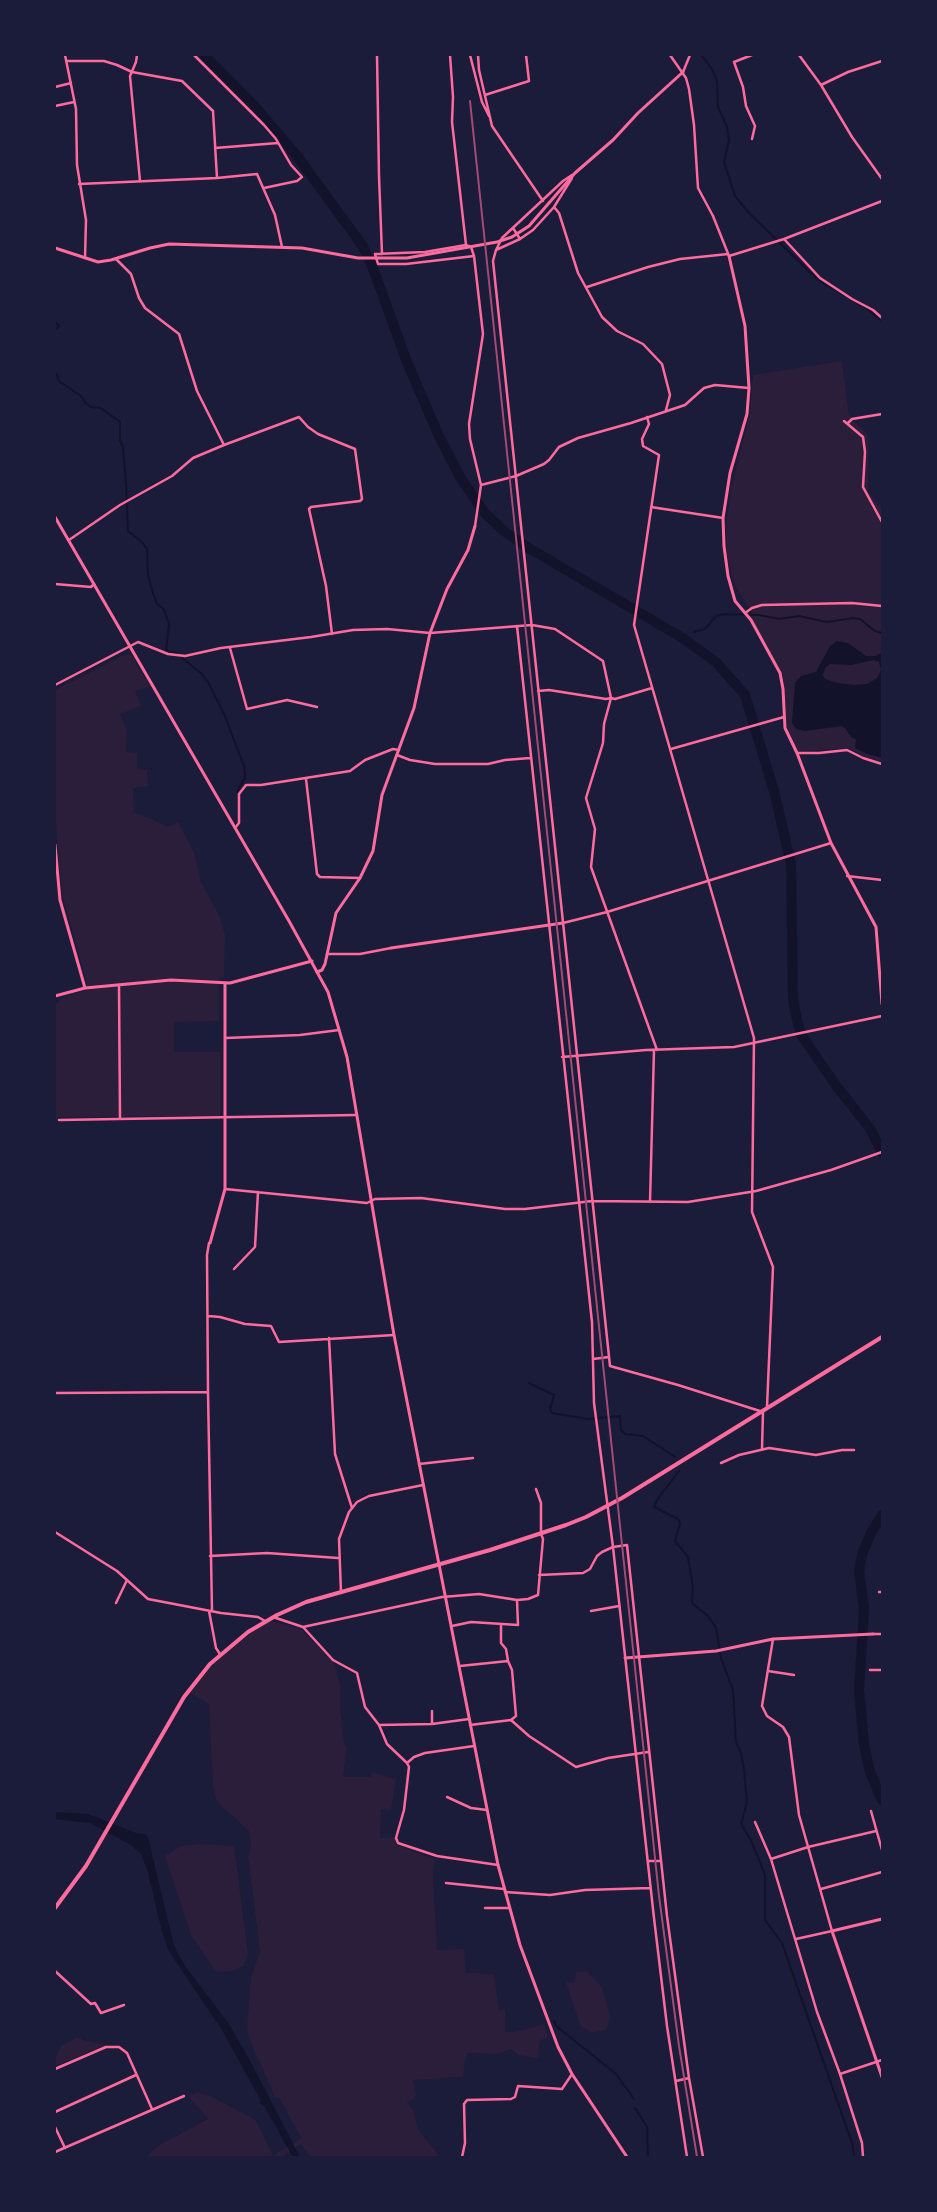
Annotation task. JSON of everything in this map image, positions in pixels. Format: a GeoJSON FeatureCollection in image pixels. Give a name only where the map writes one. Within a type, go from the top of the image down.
{"type":"FeatureCollection","features":[{"type":"Feature","properties":{"kind":"main road"},"geometry":{"type":"LineString","coordinates":[[55,1908],[76,1881],[184,1697],[210,1664],[239,1638],[265,1621],[306,1602],[440,1565],[566,1526],[607,1506],[768,1409],[882,1337]]}},
{"type":"Feature","properties":{"kind":"street"},"geometry":{"type":"LineString","coordinates":[[66,55],[74,102],[79,184],[86,220],[85,258]]}},
{"type":"Feature","properties":{"kind":"street"},"geometry":{"type":"LineString","coordinates":[[137,55],[130,76],[140,181]]}},
{"type":"Feature","properties":{"kind":"street"},"geometry":{"type":"LineString","coordinates":[[194,55],[264,125],[302,178],[298,181],[264,188]]}},
{"type":"Feature","properties":{"kind":"street"},"geometry":{"type":"LineString","coordinates":[[378,55],[382,254]]}},
{"type":"Feature","properties":{"kind":"street"},"geometry":{"type":"LineString","coordinates":[[450,55],[453,97],[452,122],[466,245]]}},
{"type":"Feature","properties":{"kind":"street"},"geometry":{"type":"LineString","coordinates":[[470,55],[482,102],[490,117]]}},
{"type":"Feature","properties":{"kind":"street"},"geometry":{"type":"LineString","coordinates":[[478,55],[479,70],[492,126],[502,143],[517,160],[543,201]]}},
{"type":"Feature","properties":{"kind":"street"},"geometry":{"type":"LineString","coordinates":[[485,95],[529,81],[526,55]]}},
{"type":"Feature","properties":{"kind":"street"},"geometry":{"type":"LineString","coordinates":[[670,55],[683,72],[689,89],[694,125],[698,188],[713,216],[729,255],[745,326],[749,388],[747,414],[730,473],[724,518],[724,546],[728,576],[735,601],[745,613],[780,673],[786,728],[831,843],[876,927],[880,951],[882,1004]]}},
{"type":"Feature","properties":{"kind":"street"},"geometry":{"type":"LineString","coordinates":[[690,55],[683,72],[638,113],[607,146],[563,181],[502,238],[493,261],[610,1366],[763,1412],[762,1449]]}},
{"type":"Feature","properties":{"kind":"street"},"geometry":{"type":"LineString","coordinates":[[752,55],[734,62],[743,87],[746,106],[755,126],[752,139]]}},
{"type":"Feature","properties":{"kind":"street"},"geometry":{"type":"LineString","coordinates":[[799,55],[821,85],[852,137],[882,180]]}},
{"type":"Feature","properties":{"kind":"street"},"geometry":{"type":"LineString","coordinates":[[821,85],[848,72],[882,60]]}},
{"type":"Feature","properties":{"kind":"street"},"geometry":{"type":"LineString","coordinates":[[66,61],[104,61],[132,72],[175,79],[187,85],[213,111],[217,178]]}},
{"type":"Feature","properties":{"kind":"street"},"geometry":{"type":"LineString","coordinates":[[55,86],[71,83]]}},
{"type":"Feature","properties":{"kind":"street"},"geometry":{"type":"LineString","coordinates":[[55,106],[74,102]]}},
{"type":"Feature","properties":{"kind":"street"},"geometry":{"type":"LineString","coordinates":[[215,148],[278,143]]}},
{"type":"Feature","properties":{"kind":"street"},"geometry":{"type":"LineString","coordinates":[[496,250],[520,239],[533,230],[554,208],[575,173]]}},
{"type":"Feature","properties":{"kind":"street"},"geometry":{"type":"LineString","coordinates":[[55,248],[98,262],[116,259],[169,244],[282,247],[328,251],[364,258],[424,256],[497,242],[524,229],[552,201],[575,173]]}},
{"type":"Feature","properties":{"kind":"street"},"geometry":{"type":"LineString","coordinates":[[79,184],[217,178],[258,174],[275,215],[282,247]]}},
{"type":"Feature","properties":{"kind":"street"},"geometry":{"type":"LineString","coordinates":[[587,287],[648,266],[680,259],[729,255],[784,239],[882,200]]}},
{"type":"Feature","properties":{"kind":"street"},"geometry":{"type":"LineString","coordinates":[[554,208],[558,213],[578,273],[604,320],[617,331],[643,344],[662,364],[670,395],[666,410]]}},
{"type":"Feature","properties":{"kind":"street"},"geometry":{"type":"LineString","coordinates":[[513,228],[520,239]]}},
{"type":"Feature","properties":{"kind":"street"},"geometry":{"type":"LineString","coordinates":[[784,239],[820,278],[873,310],[882,318]]}},
{"type":"Feature","properties":{"kind":"street"},"geometry":{"type":"LineString","coordinates":[[317,972],[324,967],[336,912],[360,878],[373,851],[382,795],[418,696],[430,633],[447,589],[468,550],[475,526],[481,485],[469,432],[483,334],[474,256],[471,246],[466,245],[425,252],[375,254],[374,258]]}},
{"type":"Feature","properties":{"kind":"street"},"geometry":{"type":"LineString","coordinates":[[374,258],[378,264],[406,264],[474,256]]}},
{"type":"Feature","properties":{"kind":"street"},"geometry":{"type":"LineString","coordinates":[[116,259],[131,274],[139,298],[145,308],[179,334],[197,391],[224,445]]}},
{"type":"Feature","properties":{"kind":"street"},"geometry":{"type":"LineString","coordinates":[[481,485],[516,476],[549,460],[559,447],[578,438],[685,405],[708,386],[749,388]]}},
{"type":"Feature","properties":{"kind":"street"},"geometry":{"type":"LineString","coordinates":[[848,423],[852,419],[882,414]]}},
{"type":"Feature","properties":{"kind":"street"},"geometry":{"type":"LineString","coordinates":[[647,416],[648,424],[642,439],[643,446],[659,455],[634,625],[755,1042],[752,1212],[773,1267],[768,1409]]}},
{"type":"Feature","properties":{"kind":"street"},"geometry":{"type":"LineString","coordinates":[[69,540],[120,505],[172,476],[193,458],[298,417],[318,434],[355,449],[362,499],[360,501],[311,507],[309,509],[326,586],[332,634]]}},
{"type":"Feature","properties":{"kind":"street"},"geometry":{"type":"LineString","coordinates":[[844,421],[863,437],[865,452],[863,487],[882,522]]}},
{"type":"Feature","properties":{"kind":"street"},"geometry":{"type":"LineString","coordinates":[[651,507],[724,518]]}},
{"type":"Feature","properties":{"kind":"street"},"geometry":{"type":"LineString","coordinates":[[878,513],[882,512]]}},
{"type":"Feature","properties":{"kind":"street"},"geometry":{"type":"LineString","coordinates":[[55,517],[312,961],[328,992],[347,1058],[394,1335],[447,1597],[474,1746],[498,1865],[509,1908],[520,1945],[558,2047],[572,2074],[627,2157]]}},
{"type":"Feature","properties":{"kind":"street"},"geometry":{"type":"LineString","coordinates":[[55,584],[91,587],[94,584]]}},
{"type":"Feature","properties":{"kind":"street"},"geometry":{"type":"LineString","coordinates":[[745,613],[752,608],[762,605],[852,603],[882,606]]}},
{"type":"Feature","properties":{"kind":"street"},"geometry":{"type":"LineString","coordinates":[[55,685],[140,642],[176,656],[184,656],[353,630],[380,629],[430,633],[532,625],[555,629],[603,661],[611,698],[604,724],[603,743],[586,798],[595,828],[590,854],[591,867],[656,1050],[650,1202]]}},
{"type":"Feature","properties":{"kind":"street"},"geometry":{"type":"LineString","coordinates":[[517,626],[577,1203],[592,1322],[594,1403],[613,1547],[667,2026],[687,2157]]}},
{"type":"Feature","properties":{"kind":"street"},"geometry":{"type":"LineString","coordinates":[[230,648],[247,709],[287,700],[317,707]]}},
{"type":"Feature","properties":{"kind":"street"},"geometry":{"type":"LineString","coordinates":[[538,691],[550,690],[606,700],[652,688]]}},
{"type":"Feature","properties":{"kind":"street"},"geometry":{"type":"LineString","coordinates":[[671,749],[784,717]]}},
{"type":"Feature","properties":{"kind":"street"},"geometry":{"type":"LineString","coordinates":[[235,828],[239,823],[238,799],[241,790],[246,784],[261,785],[350,771],[364,760],[393,749],[399,750]]}},
{"type":"Feature","properties":{"kind":"street"},"geometry":{"type":"LineString","coordinates":[[797,753],[847,750],[882,764]]}},
{"type":"Feature","properties":{"kind":"street"},"geometry":{"type":"LineString","coordinates":[[397,755],[410,760],[435,764],[488,764],[505,760],[530,758]]}},
{"type":"Feature","properties":{"kind":"street"},"geometry":{"type":"LineString","coordinates":[[306,779],[318,874],[320,877],[360,878]]}},
{"type":"Feature","properties":{"kind":"street"},"geometry":{"type":"LineString","coordinates":[[327,954],[360,954],[562,923],[607,912],[831,843]]}},
{"type":"Feature","properties":{"kind":"street"},"geometry":{"type":"LineString","coordinates":[[55,845],[60,900],[85,988]]}},
{"type":"Feature","properties":{"kind":"street"},"geometry":{"type":"LineString","coordinates":[[847,876],[882,880]]}},
{"type":"Feature","properties":{"kind":"street"},"geometry":{"type":"LineString","coordinates":[[55,996],[85,988],[180,979],[225,984],[312,961]]}},
{"type":"Feature","properties":{"kind":"street"},"geometry":{"type":"LineString","coordinates":[[220,1654],[216,1648],[211,1611],[207,1254],[225,1189],[225,984]]}},
{"type":"Feature","properties":{"kind":"street"},"geometry":{"type":"LineString","coordinates":[[119,985],[120,1118]]}},
{"type":"Feature","properties":{"kind":"street"},"geometry":{"type":"LineString","coordinates":[[562,1057],[656,1050],[731,1048],[882,1016]]}},
{"type":"Feature","properties":{"kind":"street"},"geometry":{"type":"LineString","coordinates":[[226,1038],[300,1035],[340,1030]]}},
{"type":"Feature","properties":{"kind":"street"},"geometry":{"type":"LineString","coordinates":[[59,1120],[356,1115]]}},
{"type":"Feature","properties":{"kind":"street"},"geometry":{"type":"LineString","coordinates":[[225,1189],[366,1203],[406,1197],[421,1198],[505,1209],[525,1209],[592,1201],[688,1202],[752,1192],[831,1170],[882,1152]]}},
{"type":"Feature","properties":{"kind":"street"},"geometry":{"type":"LineString","coordinates":[[234,1269],[255,1247],[258,1192]]}},
{"type":"Feature","properties":{"kind":"street"},"geometry":{"type":"LineString","coordinates":[[208,1316],[220,1317],[245,1324],[271,1326],[279,1342],[394,1335]]}},
{"type":"Feature","properties":{"kind":"street"},"geometry":{"type":"LineString","coordinates":[[329,1338],[336,1433],[335,1454],[352,1508]]}},
{"type":"Feature","properties":{"kind":"street"},"geometry":{"type":"LineString","coordinates":[[593,1359],[609,1357]]}},
{"type":"Feature","properties":{"kind":"street"},"geometry":{"type":"LineString","coordinates":[[55,1393],[208,1392]]}},
{"type":"Feature","properties":{"kind":"street"},"geometry":{"type":"LineString","coordinates":[[721,1463],[762,1449],[778,1448],[816,1455],[842,1450],[854,1450]]}},
{"type":"Feature","properties":{"kind":"street"},"geometry":{"type":"LineString","coordinates":[[419,1464],[473,1458]]}},
{"type":"Feature","properties":{"kind":"street"},"geometry":{"type":"LineString","coordinates":[[341,1592],[338,1558],[339,1534],[352,1508],[361,1500],[374,1494],[423,1485]]}},
{"type":"Feature","properties":{"kind":"street"},"geometry":{"type":"LineString","coordinates":[[303,1627],[447,1597],[479,1594],[517,1600],[528,1599],[538,1595],[543,1539],[541,1533],[541,1503],[536,1489]]}},
{"type":"Feature","properties":{"kind":"street"},"geometry":{"type":"LineString","coordinates":[[55,1532],[118,1571],[148,1599],[211,1611],[258,1617],[265,1621]]}},
{"type":"Feature","properties":{"kind":"street"},"geometry":{"type":"LineString","coordinates":[[539,1575],[583,1573],[590,1569],[597,1556],[613,1547],[627,1545],[660,1861],[689,2078],[703,2157]]}},
{"type":"Feature","properties":{"kind":"street"},"geometry":{"type":"LineString","coordinates":[[210,1556],[267,1553],[338,1558]]}},
{"type":"Feature","properties":{"kind":"street"},"geometry":{"type":"LineString","coordinates":[[116,1603],[127,1579]]}},
{"type":"Feature","properties":{"kind":"street"},"geometry":{"type":"LineString","coordinates":[[452,1626],[471,1622],[518,1625],[517,1600]]}},
{"type":"Feature","properties":{"kind":"street"},"geometry":{"type":"LineString","coordinates":[[591,1611],[619,1606]]}},
{"type":"Feature","properties":{"kind":"street"},"geometry":{"type":"LineString","coordinates":[[273,1617],[303,1627],[333,1660],[357,1673],[362,1700],[379,1725],[387,1744],[407,1763],[409,1767],[404,1810],[396,1838],[398,1843],[437,1856],[498,1865]]}},
{"type":"Feature","properties":{"kind":"street"},"geometry":{"type":"LineString","coordinates":[[470,1725],[511,1720],[516,1716],[512,1670],[506,1648],[501,1644],[501,1625]]}},
{"type":"Feature","properties":{"kind":"street"},"geometry":{"type":"LineString","coordinates":[[625,1658],[716,1651],[773,1638],[882,1634]]}},
{"type":"Feature","properties":{"kind":"street"},"geometry":{"type":"LineString","coordinates":[[773,1638],[762,1706],[767,1716],[783,1727],[789,1738],[799,1814],[808,1848],[832,1931],[882,2077]]}},
{"type":"Feature","properties":{"kind":"street"},"geometry":{"type":"LineString","coordinates":[[460,1666],[508,1661]]}},
{"type":"Feature","properties":{"kind":"street"},"geometry":{"type":"LineString","coordinates":[[870,1670],[882,1670]]}},
{"type":"Feature","properties":{"kind":"street"},"geometry":{"type":"LineString","coordinates":[[768,1671],[794,1675]]}},
{"type":"Feature","properties":{"kind":"street"},"geometry":{"type":"LineString","coordinates":[[432,1711],[432,1724]]}},
{"type":"Feature","properties":{"kind":"street"},"geometry":{"type":"LineString","coordinates":[[379,1725],[432,1724],[469,1719]]}},
{"type":"Feature","properties":{"kind":"street"},"geometry":{"type":"LineString","coordinates":[[511,1720],[529,1736],[576,1767],[608,1758],[648,1752]]}},
{"type":"Feature","properties":{"kind":"street"},"geometry":{"type":"LineString","coordinates":[[407,1763],[414,1757],[425,1753],[474,1746]]}},
{"type":"Feature","properties":{"kind":"street"},"geometry":{"type":"LineString","coordinates":[[447,1797],[471,1808],[487,1810]]}},
{"type":"Feature","properties":{"kind":"street"},"geometry":{"type":"LineString","coordinates":[[872,1811],[882,1850]]}},
{"type":"Feature","properties":{"kind":"street"},"geometry":{"type":"LineString","coordinates":[[756,1822],[771,1859],[817,2012],[840,2074],[862,2143],[863,2157]]}},
{"type":"Feature","properties":{"kind":"street"},"geometry":{"type":"LineString","coordinates":[[771,1859],[876,1831]]}},
{"type":"Feature","properties":{"kind":"street"},"geometry":{"type":"LineString","coordinates":[[648,1861],[660,1861]]}},
{"type":"Feature","properties":{"kind":"street"},"geometry":{"type":"LineString","coordinates":[[820,1889],[882,1872]]}},
{"type":"Feature","properties":{"kind":"street"},"geometry":{"type":"LineString","coordinates":[[446,1883],[550,1895],[585,1890],[650,1888]]}},
{"type":"Feature","properties":{"kind":"street"},"geometry":{"type":"LineString","coordinates":[[485,1908],[509,1908]]}},
{"type":"Feature","properties":{"kind":"street"},"geometry":{"type":"LineString","coordinates":[[796,1939],[882,1919]]}},
{"type":"Feature","properties":{"kind":"street"},"geometry":{"type":"LineString","coordinates":[[55,1971],[91,2004],[96,2003],[101,2014],[124,2005]]}},
{"type":"Feature","properties":{"kind":"street"},"geometry":{"type":"LineString","coordinates":[[55,2069],[111,2046],[119,2047],[127,2053],[152,2109]]}},
{"type":"Feature","properties":{"kind":"street"},"geometry":{"type":"LineString","coordinates":[[840,2074],[882,2060]]}},
{"type":"Feature","properties":{"kind":"street"},"geometry":{"type":"LineString","coordinates":[[462,2157],[465,2143],[464,2104],[466,2100],[509,2100],[515,2096],[518,2086],[562,2088],[572,2074]]}},
{"type":"Feature","properties":{"kind":"street"},"geometry":{"type":"LineString","coordinates":[[55,2112],[136,2075]]}},
{"type":"Feature","properties":{"kind":"street"},"geometry":{"type":"LineString","coordinates":[[676,2081],[689,2078]]}},
{"type":"Feature","properties":{"kind":"street"},"geometry":{"type":"LineString","coordinates":[[55,2152],[184,2096]]}},
{"type":"Feature","properties":{"kind":"street"},"geometry":{"type":"LineString","coordinates":[[55,2127],[65,2148]]}},
{"type":"Feature","properties":{"kind":"shaded area"},"geometry":{"type":"Polygon","coordinates":[[[842,361],[849,416],[867,433],[869,438],[868,492],[882,508],[882,761],[866,757],[849,748],[797,751],[787,726],[784,689],[780,671],[751,617],[752,613],[735,586],[727,553],[726,526],[732,484],[750,413],[753,375],[842,361]]]}},
{"type":"Feature","properties":{"kind":"shaded area"},"geometry":{"type":"Polygon","coordinates":[[[837,641],[848,643],[866,656],[876,656],[882,652],[882,758],[855,748],[856,740],[842,726],[805,731],[796,729],[792,723],[795,683],[801,676],[816,672],[830,646],[837,641]],[[874,660],[851,665],[830,664],[825,668],[823,675],[825,679],[838,683],[867,684],[877,678],[881,670],[879,662],[874,660]]]}},
{"type":"Feature","properties":{"kind":"shaded area"},"geometry":{"type":"Polygon","coordinates":[[[124,655],[131,655],[150,686],[135,691],[141,706],[120,714],[127,730],[126,752],[137,753],[137,769],[147,770],[148,786],[133,788],[134,813],[152,819],[167,827],[178,822],[194,852],[201,882],[220,917],[225,935],[224,977],[220,978],[219,990],[219,1021],[174,1022],[174,1052],[220,1052],[220,1116],[57,1117],[55,1130],[55,1004],[64,997],[85,991],[87,984],[62,894],[55,814],[55,690],[124,655]]]}},
{"type":"Feature","properties":{"kind":"shaded area"},"geometry":{"type":"Polygon","coordinates":[[[271,1621],[301,1629],[334,1663],[340,1685],[340,1709],[344,1743],[347,1748],[343,1777],[371,1777],[371,1772],[396,1779],[391,1810],[381,1809],[380,1838],[394,1837],[396,1845],[435,1859],[433,1875],[437,1950],[464,1949],[466,1973],[494,1974],[499,2010],[505,2010],[505,2032],[515,2032],[544,2024],[549,2038],[540,2040],[538,2058],[518,2055],[511,2049],[497,2054],[468,2053],[465,2058],[463,2077],[413,2080],[416,2094],[414,2099],[407,2102],[413,2110],[418,2129],[440,2157],[310,2157],[301,2144],[282,2157],[146,2157],[158,2146],[208,2119],[188,2096],[197,2092],[212,2097],[256,2120],[273,2156],[301,2138],[279,2097],[275,2097],[249,2038],[247,2027],[251,1978],[260,1951],[248,1857],[251,1848],[249,1831],[217,1802],[213,1787],[209,1704],[190,1693],[207,1671],[222,1656],[250,1634],[271,1621]]]}},
{"type":"Feature","properties":{"kind":"shaded area"},"geometry":{"type":"Polygon","coordinates":[[[55,1812],[88,1814],[148,1837],[177,1952],[185,1966],[229,2024],[300,2157],[292,2156],[265,2107],[260,2103],[260,2099],[222,2030],[168,1950],[147,1869],[141,1854],[131,1845],[90,1823],[55,1819],[55,1812]]]}},
{"type":"Feature","properties":{"kind":"shaded area"},"geometry":{"type":"Polygon","coordinates":[[[200,1844],[234,1846],[248,1953],[243,1966],[232,1971],[216,1972],[191,1935],[165,1856],[181,1846],[200,1844]]]}},
{"type":"Feature","properties":{"kind":"shaded area"},"geometry":{"type":"Polygon","coordinates":[[[587,1971],[602,1987],[610,2016],[607,2029],[593,2033],[581,2027],[566,1982],[574,1983],[576,1972],[587,1971]]]}},
{"type":"Feature","properties":{"kind":"shaded area"},"geometry":{"type":"Polygon","coordinates":[[[78,2037],[83,2040],[106,2045],[55,2066],[55,2059],[61,2046],[78,2037]]]}},
{"type":"Feature","properties":{"kind":"waterway"},"geometry":{"type":"LineString","coordinates":[[204,55],[258,110],[297,156],[362,245],[371,263],[407,362],[438,434],[460,477],[484,512],[504,531],[527,547],[681,637],[716,662],[745,695],[774,791],[791,864],[793,1000],[798,1024],[802,1036],[835,1084],[871,1130],[882,1153]]}},
{"type":"Feature","properties":{"kind":"waterway"},"geometry":{"type":"LineString","coordinates":[[701,55],[712,69],[717,81],[718,107],[727,127],[729,140],[724,162],[735,196],[749,213],[818,280],[866,308],[882,321]]}},
{"type":"Feature","properties":{"kind":"waterway"},"geometry":{"type":"LineString","coordinates":[[55,322],[59,326],[55,330]]}},
{"type":"Feature","properties":{"kind":"waterway"},"geometry":{"type":"LineString","coordinates":[[55,372],[60,382],[81,396],[91,407],[101,408],[120,422],[120,440],[123,447],[126,483],[128,531],[142,542],[147,549],[148,575],[152,590],[157,604],[164,609],[169,624],[166,651],[176,653],[202,674],[224,714],[244,766],[245,777],[237,792]]}},
{"type":"Feature","properties":{"kind":"waterway"},"geometry":{"type":"LineString","coordinates":[[694,632],[705,629],[716,616],[723,614],[759,615],[779,619],[799,616],[827,622],[853,618],[860,619],[875,631],[882,633]]}},
{"type":"Feature","properties":{"kind":"waterway"},"geometry":{"type":"LineString","coordinates":[[529,1383],[554,1395],[550,1409],[552,1413],[588,1419],[620,1416],[621,1430],[625,1434],[643,1436],[675,1457]]}},
{"type":"Feature","properties":{"kind":"waterway"},"geometry":{"type":"LineString","coordinates":[[679,1471],[657,1500],[654,1507],[678,1519],[680,1523],[675,1541],[688,1557],[693,1588],[692,1603],[708,1616],[716,1628],[721,1658],[733,1690],[736,1742],[741,1753],[744,1769],[747,1802],[741,1824],[751,1840],[765,1875],[765,1920],[782,1943],[853,2146],[854,2157]]}},
{"type":"Feature","properties":{"kind":"waterway"},"geometry":{"type":"LineString","coordinates":[[882,1515],[871,1533],[862,1554],[859,1571],[864,1609],[859,1690],[864,1745],[870,1772],[882,1800]]}},
{"type":"Feature","properties":{"kind":"waterway"},"geometry":{"type":"LineString","coordinates":[[554,2021],[556,2026],[616,2074],[634,2099]]}},
{"type":"Feature","properties":{"kind":"waterway"},"geometry":{"type":"LineString","coordinates":[[635,2108],[647,2127],[648,2157]]}},
{"type":"Feature","properties":{"kind":"railway"},"geometry":{"type":"LineString","coordinates":[[470,101],[659,1896],[679,2046],[697,2157]]}}]}
